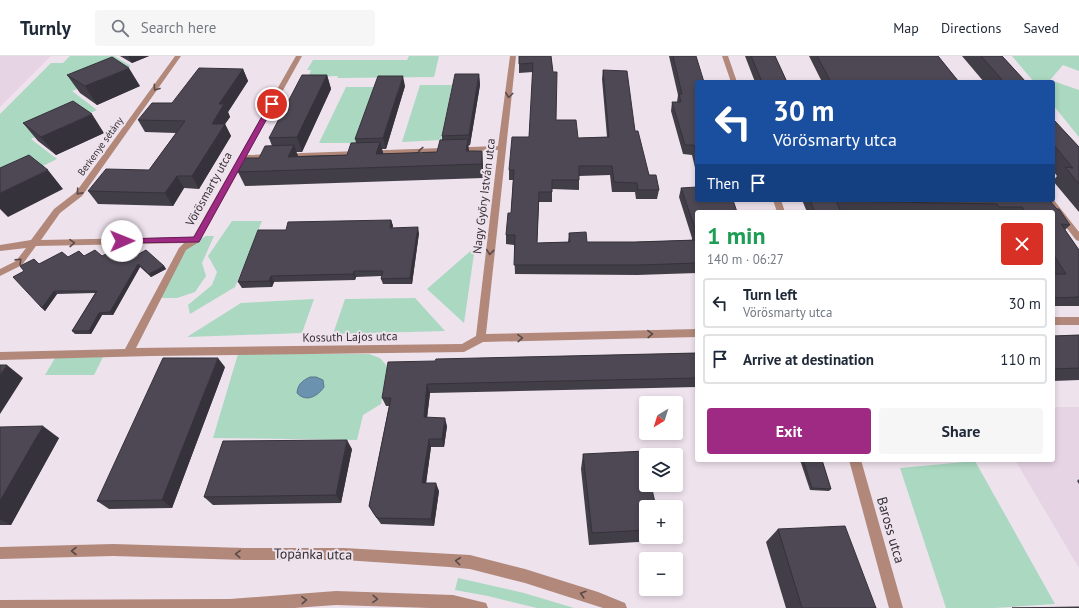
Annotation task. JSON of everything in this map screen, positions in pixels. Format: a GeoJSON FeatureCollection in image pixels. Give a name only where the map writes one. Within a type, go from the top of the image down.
{"type":"FeatureCollection","features":[{"type":"Feature","properties":{"kind":"street","name":"Berkenye sétány"},"geometry":{"type":"LineString","coordinates":[[0,273],[19,263],[56,211],[79,194],[178,56]]}},
{"type":"Feature","properties":{"kind":"street","name":"Vörösmarty utca"},"geometry":{"type":"LineString","coordinates":[[128,353],[183,248],[196,240],[299,56]]}},
{"type":"Feature","properties":{"kind":"street","name":"Nagy Győry István utca"},"geometry":{"type":"LineString","coordinates":[[481,338],[513,56]]}},
{"type":"Feature","properties":{"kind":"street"},"geometry":{"type":"LineString","coordinates":[[726,56],[733,80]]}},
{"type":"Feature","properties":{"kind":"street"},"geometry":{"type":"LineString","coordinates":[[242,158],[502,148]]}},
{"type":"Feature","properties":{"kind":"street"},"geometry":{"type":"LineString","coordinates":[[1051,202],[1079,238]]}},
{"type":"Feature","properties":{"kind":"street"},"geometry":{"type":"LineString","coordinates":[[0,248],[33,243],[196,240]]}},
{"type":"Feature","properties":{"kind":"street"},"geometry":{"type":"LineString","coordinates":[[1055,321],[1079,321]]}},
{"type":"Feature","properties":{"kind":"street","name":"Kossuth Lajos utca"},"geometry":{"type":"LineString","coordinates":[[0,356],[464,348],[481,338],[695,333]]}},
{"type":"Feature","properties":{"kind":"street","name":"Baross utca"},"geometry":{"type":"LineString","coordinates":[[856,462],[896,608]]}},
{"type":"Feature","properties":{"kind":"street","name":"Topánka utca"},"geometry":{"type":"LineString","coordinates":[[0,553],[113,550],[246,554],[344,554],[449,560],[470,562],[525,576],[598,599],[620,608]]}},
{"type":"Feature","properties":{"kind":"street"},"geometry":{"type":"LineString","coordinates":[[0,607],[271,605],[336,598],[454,602],[481,608]]}},
{"type":"Feature","properties":{"kind":"shaded area"},"geometry":{"type":"Polygon","coordinates":[[[0,56],[51,56],[0,107],[0,56]]]}},
{"type":"Feature","properties":{"kind":"shaded area"},"geometry":{"type":"Polygon","coordinates":[[[1055,407],[1079,407],[1079,568],[1016,462],[1055,462],[1055,407]]]}},
{"type":"Feature","properties":{"kind":"green space"},"geometry":{"type":"Polygon","coordinates":[[[70,56],[114,56],[131,66],[72,91],[97,110],[31,139],[57,159],[0,187],[0,114],[51,63],[63,63],[70,56]]]}},
{"type":"Feature","properties":{"kind":"green space"},"geometry":{"type":"Polygon","coordinates":[[[409,56],[439,56],[434,77],[308,77],[311,70],[307,70],[313,60],[407,60],[409,56]]]}},
{"type":"Feature","properties":{"kind":"green space"},"geometry":{"type":"Polygon","coordinates":[[[1012,56],[1079,56],[1079,71],[1063,65],[1050,80],[1032,80],[1012,56]]]}},
{"type":"Feature","properties":{"kind":"green space"},"geometry":{"type":"Polygon","coordinates":[[[1055,82],[1079,90],[1079,137],[1055,107],[1055,82]]]}},
{"type":"Feature","properties":{"kind":"green space"},"geometry":{"type":"Polygon","coordinates":[[[420,85],[452,85],[441,140],[402,142],[420,85]]]}},
{"type":"Feature","properties":{"kind":"green space"},"geometry":{"type":"Polygon","coordinates":[[[346,87],[375,87],[355,143],[319,143],[346,87]]]}},
{"type":"Feature","properties":{"kind":"green space"},"geometry":{"type":"Polygon","coordinates":[[[232,221],[262,221],[235,287],[190,314],[188,305],[212,285],[217,272],[208,256],[232,221]]]}},
{"type":"Feature","properties":{"kind":"green space"},"geometry":{"type":"Polygon","coordinates":[[[206,236],[214,236],[202,263],[206,276],[195,292],[177,298],[157,298],[183,248],[206,236]]]}},
{"type":"Feature","properties":{"kind":"green space"},"geometry":{"type":"Polygon","coordinates":[[[475,247],[464,323],[427,289],[475,247]]]}},
{"type":"Feature","properties":{"kind":"green space"},"geometry":{"type":"Polygon","coordinates":[[[415,298],[445,331],[333,334],[345,299],[415,298]]]}},
{"type":"Feature","properties":{"kind":"green space"},"geometry":{"type":"Polygon","coordinates":[[[314,299],[302,333],[187,337],[241,303],[314,299]]]}},
{"type":"Feature","properties":{"kind":"green space"},"geometry":{"type":"Polygon","coordinates":[[[238,354],[369,354],[380,358],[387,366],[381,404],[363,415],[357,440],[213,438],[238,354]]]}},
{"type":"Feature","properties":{"kind":"green space"},"geometry":{"type":"Polygon","coordinates":[[[103,357],[94,375],[45,375],[55,358],[103,357]]]}},
{"type":"Feature","properties":{"kind":"green space"},"geometry":{"type":"Polygon","coordinates":[[[976,462],[1055,604],[995,608],[946,608],[900,468],[976,462]]]}},
{"type":"Feature","properties":{"kind":"green space"},"geometry":{"type":"Polygon","coordinates":[[[458,578],[524,593],[574,608],[537,608],[488,596],[455,590],[458,578]]]}},
{"type":"Feature","properties":{"kind":"water"},"geometry":{"type":"Polygon","coordinates":[[[310,377],[316,377],[323,380],[324,387],[319,393],[312,397],[304,398],[297,393],[298,387],[310,377]]]}},
{"type":"Feature","properties":{"kind":"building"},"geometry":{"type":"Polygon","coordinates":[[[519,56],[551,56],[553,72],[557,72],[556,120],[576,120],[578,138],[609,137],[603,70],[627,71],[635,131],[638,131],[649,175],[656,175],[659,190],[638,190],[637,183],[614,182],[612,166],[579,166],[579,180],[552,180],[552,192],[539,192],[537,243],[570,242],[569,233],[586,232],[587,242],[695,240],[695,263],[639,265],[514,265],[515,235],[506,235],[508,213],[511,213],[514,170],[509,170],[512,137],[529,137],[533,63],[519,64],[519,56]]]}},
{"type":"Feature","properties":{"kind":"building"},"geometry":{"type":"Polygon","coordinates":[[[673,56],[696,56],[703,80],[695,80],[695,149],[694,145],[685,145],[672,102],[681,102],[679,94],[682,94],[673,56]]]}},
{"type":"Feature","properties":{"kind":"building"},"geometry":{"type":"Polygon","coordinates":[[[751,56],[775,56],[786,80],[761,80],[751,56]]]}},
{"type":"Feature","properties":{"kind":"building"},"geometry":{"type":"Polygon","coordinates":[[[817,56],[938,56],[957,80],[830,80],[817,56]]]}},
{"type":"Feature","properties":{"kind":"building"},"geometry":{"type":"Polygon","coordinates":[[[981,56],[1002,56],[1024,80],[1002,80],[981,56]]]}},
{"type":"Feature","properties":{"kind":"building"},"geometry":{"type":"Polygon","coordinates":[[[112,57],[129,68],[85,86],[67,75],[112,57]]]}},
{"type":"Feature","properties":{"kind":"building"},"geometry":{"type":"Polygon","coordinates":[[[199,68],[243,69],[219,104],[224,104],[212,124],[225,124],[192,176],[177,176],[165,193],[88,191],[106,169],[149,170],[185,121],[138,120],[152,103],[172,103],[199,68]]]}},
{"type":"Feature","properties":{"kind":"building"},"geometry":{"type":"Polygon","coordinates":[[[455,74],[479,74],[469,135],[442,136],[455,74]]]}},
{"type":"Feature","properties":{"kind":"building"},"geometry":{"type":"Polygon","coordinates":[[[302,75],[327,75],[297,137],[269,138],[302,75]]]}},
{"type":"Feature","properties":{"kind":"building"},"geometry":{"type":"Polygon","coordinates":[[[378,76],[403,76],[383,138],[355,139],[378,76]]]}},
{"type":"Feature","properties":{"kind":"building"},"geometry":{"type":"Polygon","coordinates":[[[73,101],[92,114],[41,137],[23,123],[73,101]]]}},
{"type":"Feature","properties":{"kind":"building"},"geometry":{"type":"Polygon","coordinates":[[[1055,121],[1079,147],[1079,184],[1065,167],[1073,168],[1055,146],[1055,121]]]}},
{"type":"Feature","properties":{"kind":"building"},"geometry":{"type":"Polygon","coordinates":[[[468,139],[466,151],[482,151],[482,164],[238,172],[244,158],[259,158],[265,146],[294,145],[288,157],[347,155],[351,143],[380,142],[376,154],[437,152],[440,140],[468,139]]]}},
{"type":"Feature","properties":{"kind":"building"},"geometry":{"type":"Polygon","coordinates":[[[29,155],[48,170],[0,193],[0,168],[29,155]]]}},
{"type":"Feature","properties":{"kind":"building"},"geometry":{"type":"Polygon","coordinates":[[[695,187],[695,202],[734,202],[736,210],[695,210],[695,228],[681,188],[695,187]]]}},
{"type":"Feature","properties":{"kind":"building"},"geometry":{"type":"Polygon","coordinates":[[[811,202],[836,202],[840,210],[814,210],[811,202]]]}},
{"type":"Feature","properties":{"kind":"building"},"geometry":{"type":"Polygon","coordinates":[[[890,202],[1051,202],[1057,209],[1059,209],[1070,225],[1061,224],[1079,250],[1079,297],[1055,298],[1055,274],[1066,274],[1055,257],[1055,210],[1024,210],[1022,207],[999,207],[997,204],[890,202]]]}},
{"type":"Feature","properties":{"kind":"building"},"geometry":{"type":"Polygon","coordinates":[[[391,220],[390,228],[418,227],[410,278],[381,279],[383,271],[354,271],[353,274],[271,276],[269,281],[238,282],[258,230],[286,230],[288,222],[391,220]]]}},
{"type":"Feature","properties":{"kind":"building"},"geometry":{"type":"Polygon","coordinates":[[[95,250],[102,256],[112,251],[124,262],[146,250],[164,266],[149,274],[138,264],[110,312],[99,313],[89,331],[72,331],[97,291],[54,291],[42,308],[13,277],[24,271],[20,266],[34,259],[39,264],[62,252],[68,257],[79,251],[84,256],[95,250]]]}},
{"type":"Feature","properties":{"kind":"building"},"geometry":{"type":"Polygon","coordinates":[[[1079,335],[1079,368],[1055,369],[1055,336],[1079,335]]]}},
{"type":"Feature","properties":{"kind":"building"},"geometry":{"type":"Polygon","coordinates":[[[695,353],[695,378],[427,384],[424,417],[445,418],[442,439],[429,439],[422,483],[436,483],[431,519],[377,518],[369,506],[391,398],[382,398],[388,362],[435,361],[436,359],[695,353]]]}},
{"type":"Feature","properties":{"kind":"building"},"geometry":{"type":"Polygon","coordinates":[[[163,358],[218,358],[162,500],[97,501],[163,358]]]}},
{"type":"Feature","properties":{"kind":"building"},"geometry":{"type":"Polygon","coordinates":[[[0,365],[7,365],[0,375],[0,365]]]}},
{"type":"Feature","properties":{"kind":"building"},"geometry":{"type":"Polygon","coordinates":[[[43,426],[0,501],[0,427],[43,426]]]}},
{"type":"Feature","properties":{"kind":"building"},"geometry":{"type":"Polygon","coordinates":[[[347,440],[336,495],[204,497],[223,441],[347,440]]]}},
{"type":"Feature","properties":{"kind":"building"},"geometry":{"type":"Polygon","coordinates":[[[639,451],[639,492],[653,492],[654,500],[639,500],[639,530],[592,533],[583,454],[639,451]]]}},
{"type":"Feature","properties":{"kind":"building"},"geometry":{"type":"Polygon","coordinates":[[[804,462],[823,462],[831,489],[812,488],[804,462]]]}},
{"type":"Feature","properties":{"kind":"building"},"geometry":{"type":"Polygon","coordinates":[[[845,526],[876,608],[802,608],[778,529],[845,526]]]}},
{"type":"Feature","properties":{"kind":"building"},"geometry":{"type":"Polygon","coordinates":[[[1079,607],[1079,608],[1012,608],[1079,607]]]}},
{"type":"Feature","properties":{"kind":"route"},"geometry":{"type":"LineString","coordinates":[[122,241],[196,240],[272,104]]}}]}
